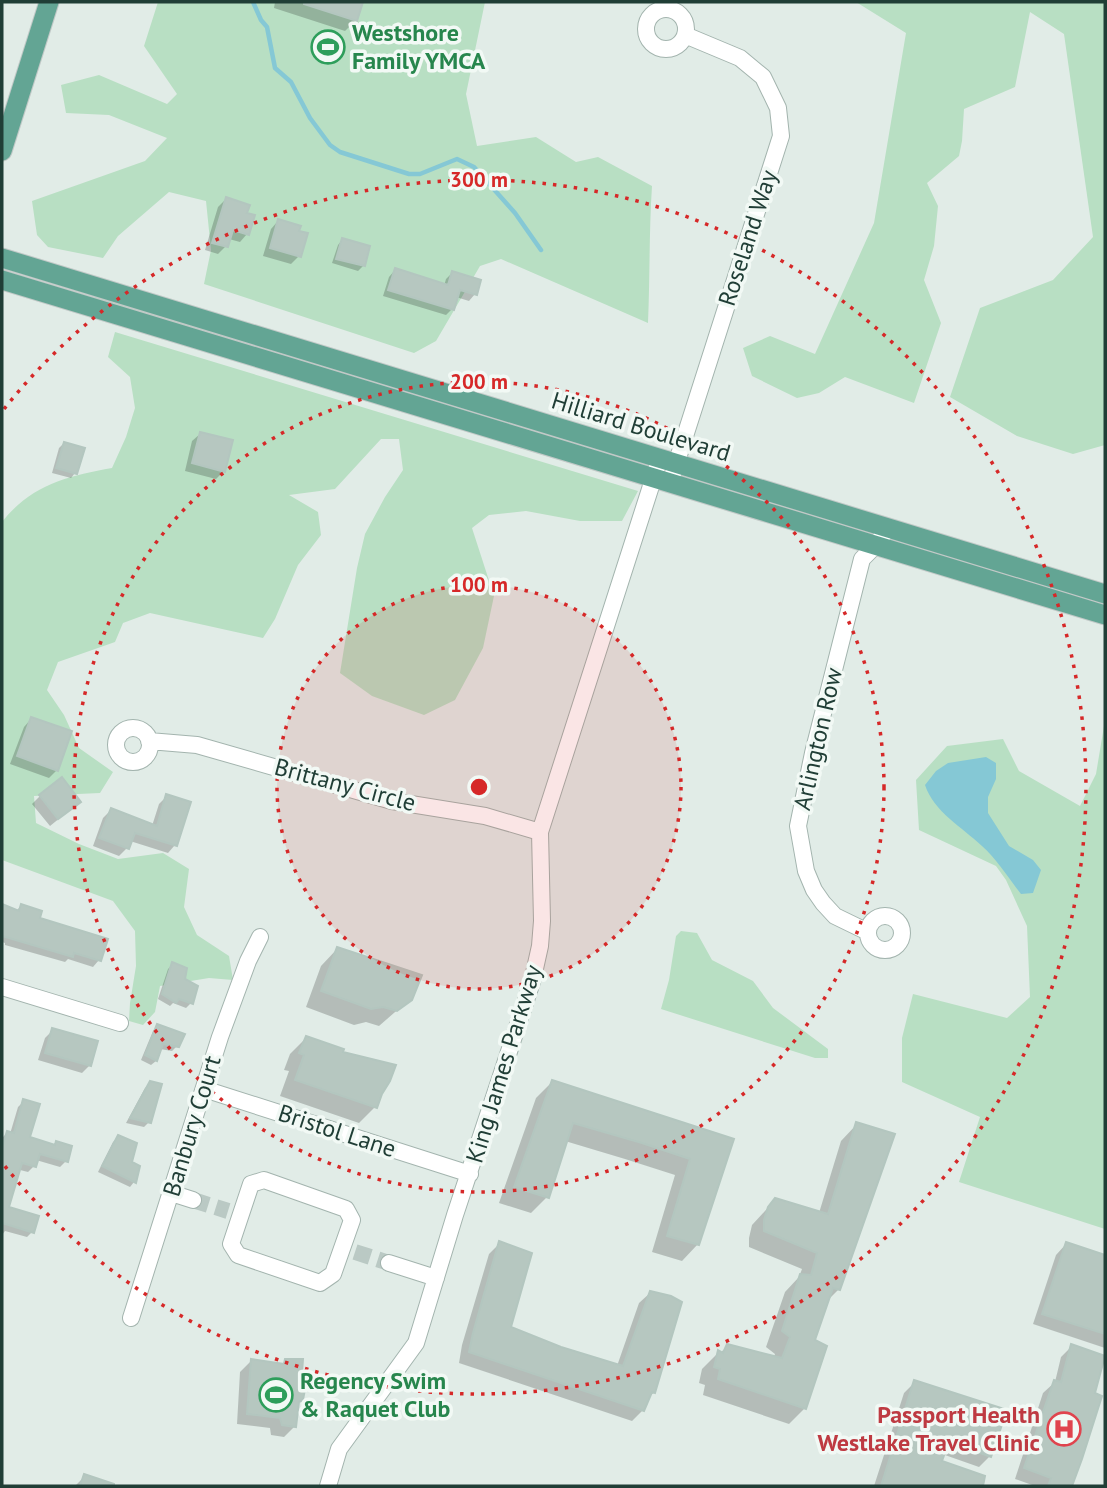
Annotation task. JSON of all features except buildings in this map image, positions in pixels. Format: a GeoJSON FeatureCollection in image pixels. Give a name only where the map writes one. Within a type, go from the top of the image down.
{"type":"FeatureCollection","features":[{"type":"Feature","properties":{"kind":"main road"},"geometry":{"type":"LineString","coordinates":[[2,151],[50,2]]}},
{"type":"Feature","properties":{"kind":"main road","name":"Hilliard Boulevard"},"geometry":{"type":"LineString","coordinates":[[2,258],[1105,593]]}},
{"type":"Feature","properties":{"kind":"main road","name":"Hilliard Boulevard"},"geometry":{"type":"LineString","coordinates":[[2,281],[1105,615]]}},
{"type":"Feature","properties":{"kind":"street","name":"Roseland Way"},"geometry":{"type":"LineString","coordinates":[[661,481],[781,136],[778,108],[763,77],[740,58],[685,35]]}},
{"type":"Feature","properties":{"kind":"street","name":"King James Parkway"},"geometry":{"type":"LineString","coordinates":[[328,1486],[339,1449],[416,1343],[532,982],[542,921],[540,832],[661,481]]}},
{"type":"Feature","properties":{"kind":"street","name":"Arlington Row"},"geometry":{"type":"LineString","coordinates":[[868,932],[835,916],[814,890],[806,871],[798,825],[813,753],[862,559],[888,528]]}},
{"type":"Feature","properties":{"kind":"street","name":"Brittany Circle"},"geometry":{"type":"LineString","coordinates":[[149,741],[197,745],[392,801],[485,816],[540,832]]}},
{"type":"Feature","properties":{"kind":"street","name":"Banbury Court"},"geometry":{"type":"LineString","coordinates":[[131,1318],[220,1037],[243,973],[260,937]]}},
{"type":"Feature","properties":{"kind":"street"},"geometry":{"type":"LineString","coordinates":[[2,987],[120,1023]]}},
{"type":"Feature","properties":{"kind":"street","name":"Bristol Lane"},"geometry":{"type":"LineString","coordinates":[[204,1089],[470,1174]]}},
{"type":"Feature","properties":{"kind":"street"},"geometry":{"type":"LineString","coordinates":[[264,1180],[346,1209],[352,1220],[349,1250],[333,1275],[320,1283],[238,1255],[232,1244],[235,1213],[251,1184],[264,1180]]}},
{"type":"Feature","properties":{"kind":"street"},"geometry":{"type":"LineString","coordinates":[[171,1193],[193,1200]]}},
{"type":"Feature","properties":{"kind":"street"},"geometry":{"type":"LineString","coordinates":[[389,1263],[436,1278]]}},
{"type":"Feature","properties":{"kind":"green space"},"geometry":{"type":"Polygon","coordinates":[[[158,2],[485,2],[466,94],[477,146],[536,137],[576,162],[598,157],[652,186],[648,323],[501,259],[480,266],[436,341],[414,353],[204,284],[211,250],[206,201],[169,192],[118,236],[103,258],[48,247],[37,235],[32,201],[145,161],[167,138],[109,115],[66,113],[61,85],[99,75],[167,104],[177,94],[144,46],[158,2]]]}},
{"type":"Feature","properties":{"kind":"green space"},"geometry":{"type":"Polygon","coordinates":[[[856,2],[1105,2],[1105,445],[1073,454],[1017,436],[950,397],[980,308],[1053,280],[1093,237],[1064,34],[1030,12],[1015,87],[964,109],[959,156],[927,183],[938,206],[934,246],[924,280],[941,323],[914,403],[845,377],[819,393],[797,398],[752,376],[743,348],[770,336],[815,354],[874,223],[906,33],[856,2]]]}},
{"type":"Feature","properties":{"kind":"green space"},"geometry":{"type":"Polygon","coordinates":[[[96,294],[316,362],[316,367],[94,302],[96,294]]]}},
{"type":"Feature","properties":{"kind":"green space"},"geometry":{"type":"Polygon","coordinates":[[[115,332],[638,491],[622,521],[580,521],[526,511],[489,515],[472,528],[494,596],[483,648],[455,700],[424,715],[372,696],[340,673],[365,534],[403,470],[399,439],[381,439],[335,489],[289,495],[318,512],[321,535],[298,565],[275,619],[263,638],[150,613],[123,623],[115,642],[58,662],[47,690],[64,715],[79,748],[113,772],[100,793],[34,796],[36,823],[118,859],[163,853],[189,869],[184,907],[197,935],[229,956],[233,980],[209,978],[160,986],[155,1012],[143,1025],[129,1021],[136,966],[135,931],[113,901],[2,860],[2,522],[25,499],[51,484],[112,468],[135,408],[130,377],[108,357],[115,332]]]}},
{"type":"Feature","properties":{"kind":"green space"},"geometry":{"type":"Polygon","coordinates":[[[335,369],[637,459],[638,462],[636,465],[335,372],[335,369]]]}},
{"type":"Feature","properties":{"kind":"green space"},"geometry":{"type":"Polygon","coordinates":[[[1105,720],[1105,1229],[959,1182],[980,1117],[902,1082],[902,1038],[913,994],[1007,1018],[1030,997],[1027,926],[1006,880],[996,866],[919,830],[916,780],[947,746],[1003,739],[1019,771],[1080,806],[1096,774],[1105,720]]]}},
{"type":"Feature","properties":{"kind":"green space"},"geometry":{"type":"Polygon","coordinates":[[[681,931],[697,933],[712,960],[753,981],[773,1008],[828,1049],[828,1058],[815,1058],[661,1009],[676,936],[681,931]]]}},
{"type":"Feature","properties":{"kind":"water"},"geometry":{"type":"Polygon","coordinates":[[[986,757],[996,763],[996,779],[988,797],[988,813],[1009,846],[1033,860],[1041,870],[1033,893],[1021,894],[987,851],[942,811],[929,795],[925,785],[936,771],[948,763],[986,757]]]}},
{"type":"Feature","properties":{"kind":"waterway"},"geometry":{"type":"LineString","coordinates":[[253,2],[267,27],[275,68],[291,82],[310,118],[330,145],[340,152],[409,174],[420,174],[457,159],[474,167],[515,213],[541,250]]}},
{"type":"Feature","properties":{"kind":"tunnel"},"geometry":{"type":"LineString","coordinates":[[193,1200],[228,1211]]}},
{"type":"Feature","properties":{"kind":"tunnel"},"geometry":{"type":"LineString","coordinates":[[355,1252],[389,1263]]}},
{"type":"Feature","properties":{"kind":"place","name":"Westshore Family YMCA"},"geometry":{"type":"Point","coordinates":[328,47]}},
{"type":"Feature","properties":{"kind":"place","name":"Regency Swim & Raquet Club"},"geometry":{"type":"Point","coordinates":[276,1395]}},
{"type":"Feature","properties":{"kind":"place","name":"Passport Health Westlake Travel Clinic"},"geometry":{"type":"Point","coordinates":[1064,1429]}}]}
